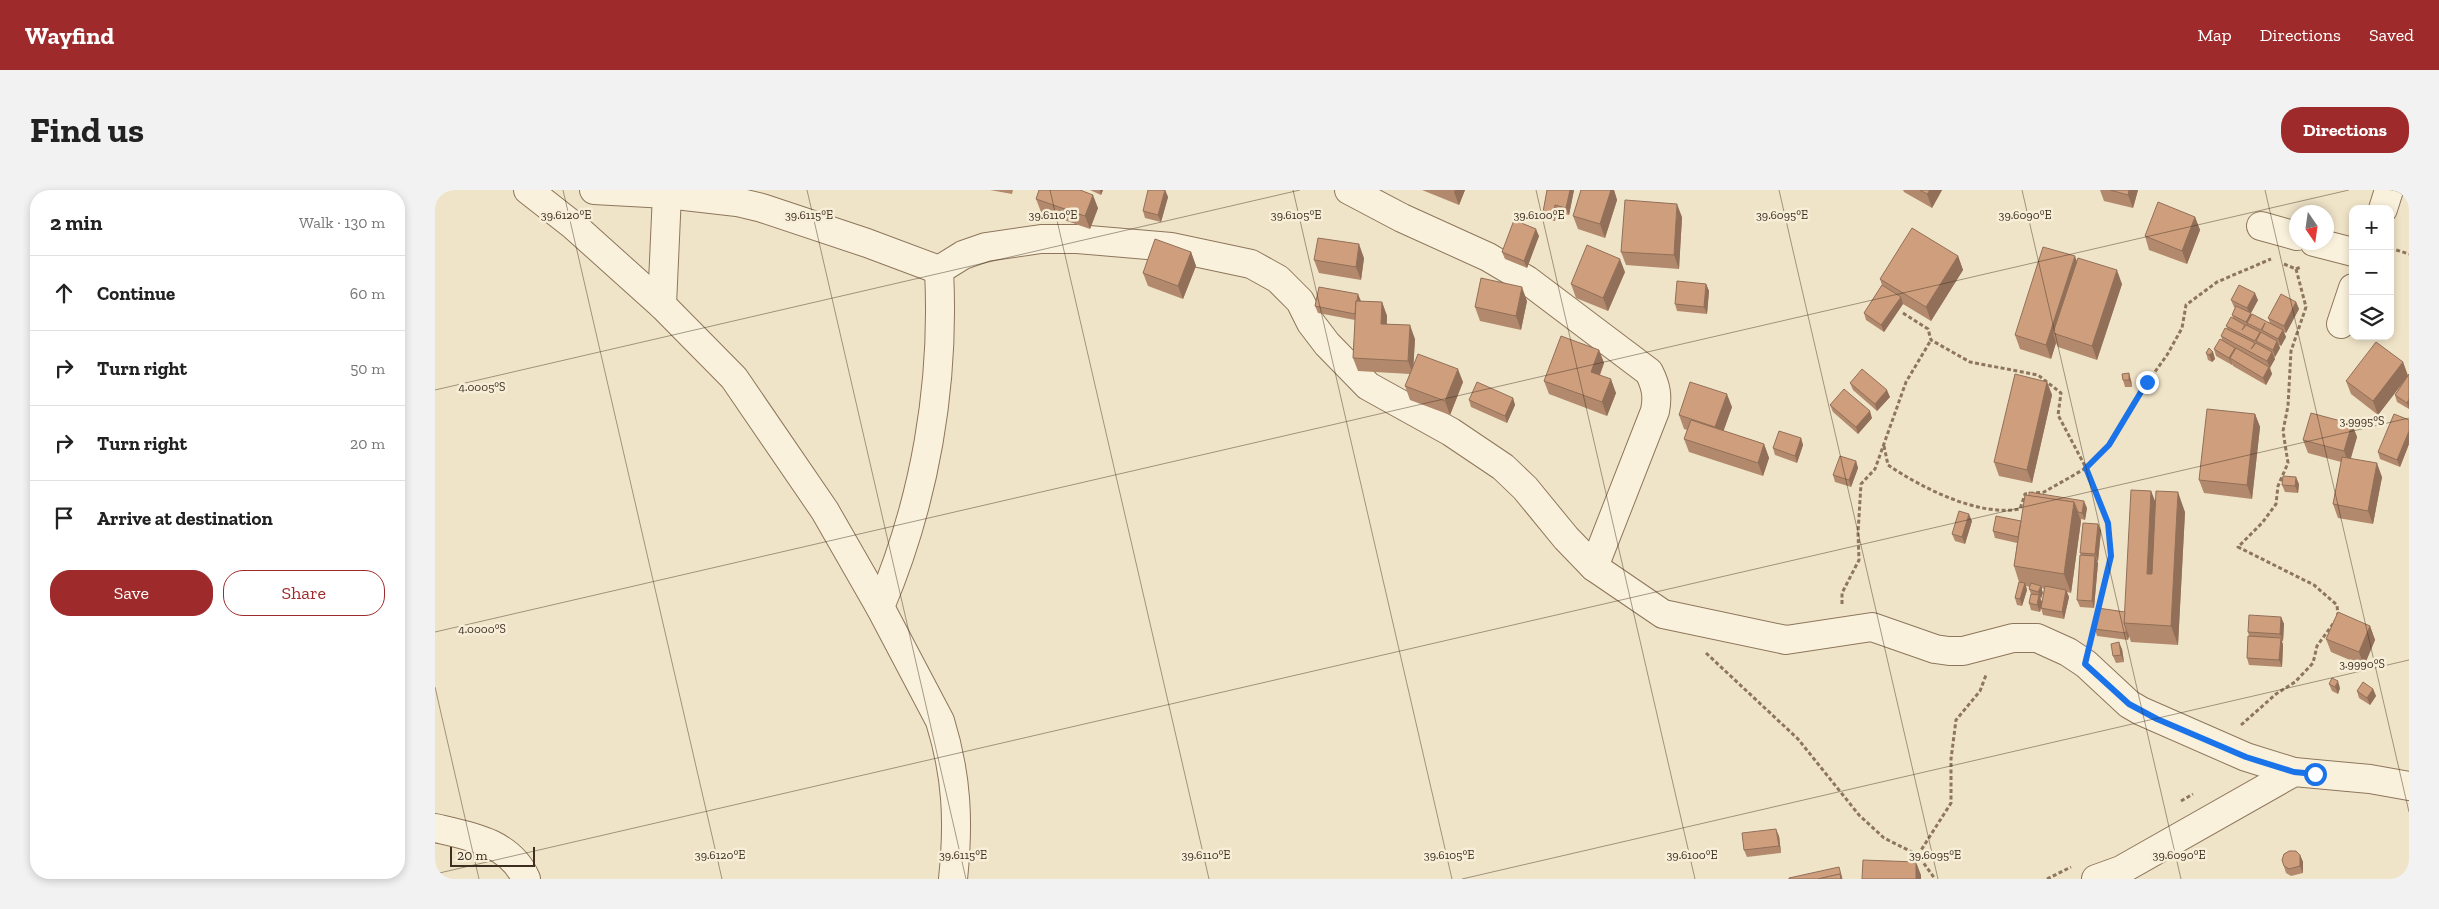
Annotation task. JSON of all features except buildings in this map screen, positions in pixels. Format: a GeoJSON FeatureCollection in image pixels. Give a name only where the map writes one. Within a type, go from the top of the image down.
{"type":"FeatureCollection","features":[{"type":"Feature","properties":{"kind":"street"},"geometry":{"type":"LineString","coordinates":[[528,190],[574,226],[662,305],[734,378],[825,511],[881,607],[940,721],[946,740],[958,812],[953,879]]}},
{"type":"Feature","properties":{"kind":"street"},"geometry":{"type":"LineString","coordinates":[[593,190],[736,196],[939,270]]}},
{"type":"Feature","properties":{"kind":"street"},"geometry":{"type":"LineString","coordinates":[[1349,190],[1402,218],[1488,257],[1527,280],[1649,372],[1656,386],[1655,411],[1594,567]]}},
{"type":"Feature","properties":{"kind":"street"},"geometry":{"type":"LineString","coordinates":[[2384,205],[2389,190]]}},
{"type":"Feature","properties":{"kind":"street"},"geometry":{"type":"LineString","coordinates":[[662,305],[667,194]]}},
{"type":"Feature","properties":{"kind":"street"},"geometry":{"type":"LineString","coordinates":[[2261,226],[2289,234]]}},
{"type":"Feature","properties":{"kind":"street"},"geometry":{"type":"LineString","coordinates":[[939,270],[963,255],[986,247],[1041,239],[1077,239],[1171,247],[1251,264],[1277,280],[1299,301],[1311,323],[1327,344],[1368,386],[1451,432],[1503,467],[1525,488],[1566,538],[1594,567],[1663,614],[1786,640],[1872,627],[1935,649],[1949,651],[1963,650],[2024,636],[2037,638],[2068,652],[2085,664],[2129,704],[2141,711],[2246,757],[2294,772],[2370,779],[2409,786]]}},
{"type":"Feature","properties":{"kind":"street"},"geometry":{"type":"LineString","coordinates":[[2309,254],[2349,252]]}},
{"type":"Feature","properties":{"kind":"street"},"geometry":{"type":"LineString","coordinates":[[881,607],[894,574],[925,466],[939,376],[942,322],[939,270]]}},
{"type":"Feature","properties":{"kind":"street"},"geometry":{"type":"LineString","coordinates":[[2341,324],[2351,295]]}},
{"type":"Feature","properties":{"kind":"street"},"geometry":{"type":"LineString","coordinates":[[2096,879],[2121,870],[2294,772]]}},
{"type":"Feature","properties":{"kind":"street"},"geometry":{"type":"LineString","coordinates":[[435,828],[494,844],[517,863],[526,879]]}},
{"type":"Feature","properties":{"kind":"path"},"geometry":{"type":"LineString","coordinates":[[2394,249],[2409,254]]}},
{"type":"Feature","properties":{"kind":"path"},"geometry":{"type":"LineString","coordinates":[[2296,269],[2309,254]]}},
{"type":"Feature","properties":{"kind":"path"},"geometry":{"type":"LineString","coordinates":[[1884,446],[1888,465],[1927,489],[1987,511],[2020,510],[2025,494],[2044,492],[2086,468],[2109,445],[2135,400],[2167,354],[2182,328],[2186,304],[2217,282],[2271,259],[2296,269]]}},
{"type":"Feature","properties":{"kind":"path"},"geometry":{"type":"LineString","coordinates":[[2225,747],[2232,732],[2276,694],[2295,682],[2313,663],[2317,646],[2338,616],[2337,605],[2315,585],[2238,547],[2262,523],[2276,504],[2277,486],[2288,463],[2283,431],[2289,397],[2291,351],[2306,307],[2296,269]]}},
{"type":"Feature","properties":{"kind":"path"},"geometry":{"type":"LineString","coordinates":[[1903,313],[1928,329],[1931,340],[1970,362],[2038,375],[2061,393],[2058,415],[2086,468],[2108,523],[2111,556],[2085,664]]}},
{"type":"Feature","properties":{"kind":"path"},"geometry":{"type":"LineString","coordinates":[[1843,630],[1842,593],[1859,560],[1857,534],[1861,484],[1875,468],[1906,382],[1931,340]]}},
{"type":"Feature","properties":{"kind":"path"},"geometry":{"type":"LineString","coordinates":[[1918,855],[1951,803],[1951,760],[1955,720],[1979,691],[2002,640]]}},
{"type":"Feature","properties":{"kind":"path"},"geometry":{"type":"LineString","coordinates":[[1703,652],[1798,740],[1859,815],[1883,838],[1918,855],[1935,879]]}},
{"type":"Feature","properties":{"kind":"route"},"geometry":{"type":"LineString","coordinates":[[2147,382],[2109,445],[2086,468],[2108,523],[2111,556],[2085,664],[2129,704],[2157,719],[2246,757],[2294,772],[2315,774]]}}]}
